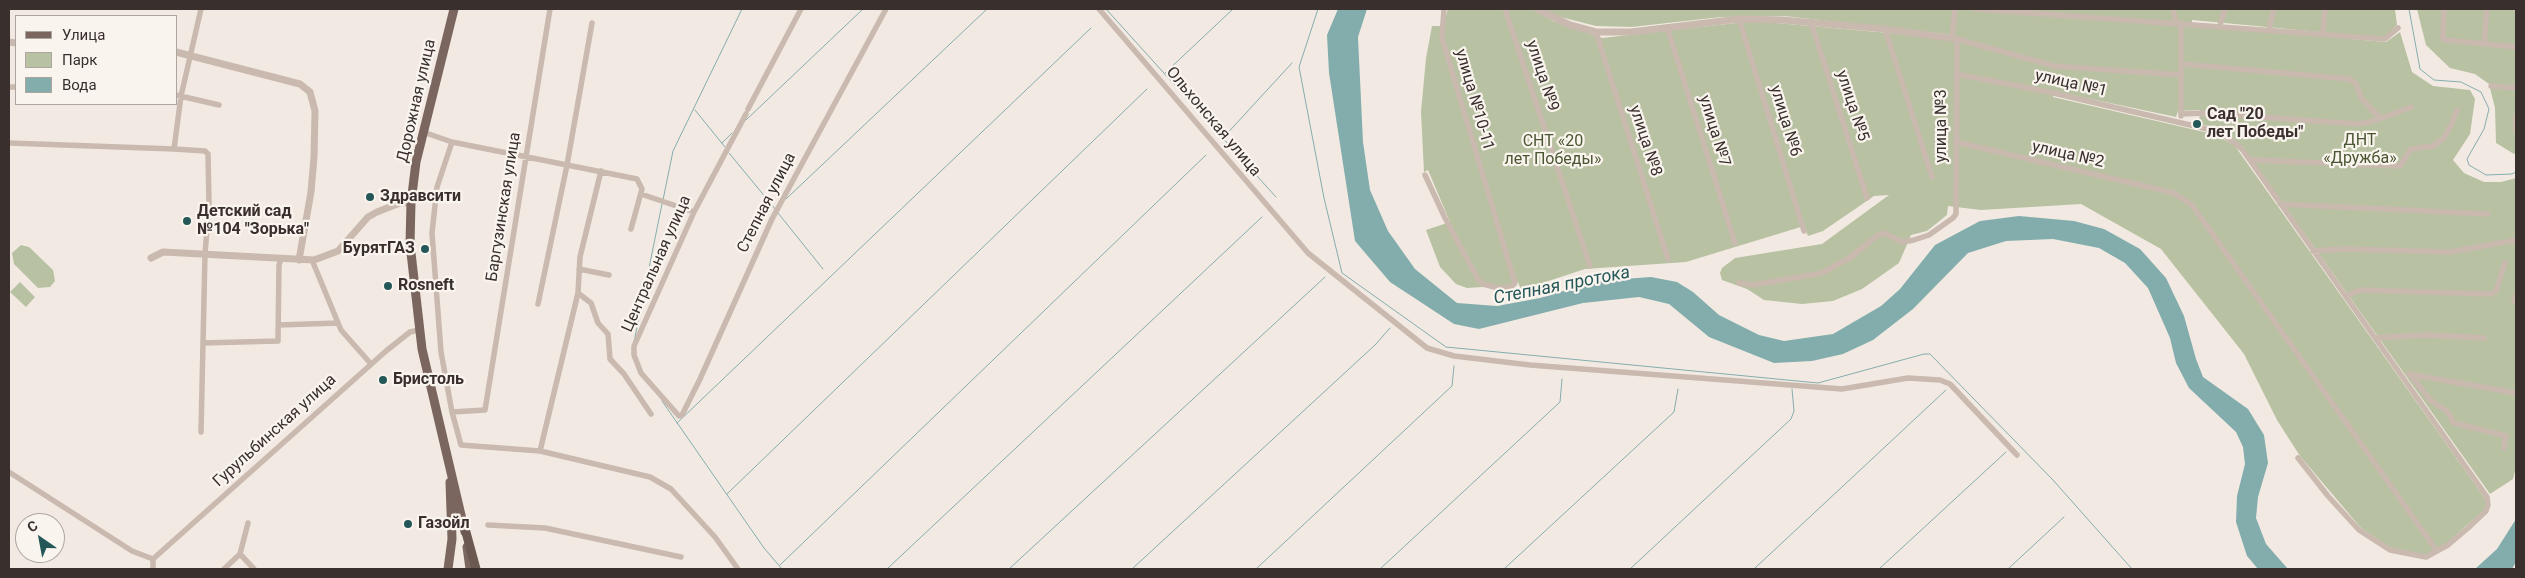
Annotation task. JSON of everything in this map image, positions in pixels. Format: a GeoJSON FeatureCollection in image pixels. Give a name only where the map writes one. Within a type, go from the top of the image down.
{"type":"FeatureCollection","features":[{"type":"Feature","properties":{"kind":"highway"},"geometry":{"type":"LineString","coordinates":[[464,525],[476,569]]}},
{"type":"Feature","properties":{"kind":"main road","name":"Дорожная улица"},"geometry":{"type":"LineString","coordinates":[[454,9],[423,132],[411,203],[410,244],[419,330],[464,525],[470,569]]}},
{"type":"Feature","properties":{"kind":"main road"},"geometry":{"type":"LineString","coordinates":[[448,569],[452,539],[449,459]]}},
{"type":"Feature","properties":{"kind":"street"},"geometry":{"type":"LineString","coordinates":[[174,149],[179,95],[192,55],[201,9]]}},
{"type":"Feature","properties":{"kind":"street","name":"Баргузинская улица"},"geometry":{"type":"LineString","coordinates":[[452,412],[485,410],[550,9]]}},
{"type":"Feature","properties":{"kind":"street","name":"Центральная улица"},"geometry":{"type":"LineString","coordinates":[[682,414],[676,416],[641,372],[634,355],[634,346],[694,212],[801,9]]}},
{"type":"Feature","properties":{"kind":"street","name":"Степная улица"},"geometry":{"type":"LineString","coordinates":[[682,414],[772,219],[886,9]]}},
{"type":"Feature","properties":{"kind":"street","name":"Ольхонская улица"},"geometry":{"type":"LineString","coordinates":[[1099,9],[1308,253],[1427,348],[1440,353],[1530,365],[1842,389],[1908,378],[1940,380],[1950,384],[2017,455]]}},
{"type":"Feature","properties":{"kind":"street","name":"улица №10-11"},"geometry":{"type":"LineString","coordinates":[[1425,174],[1445,218],[1479,281],[1483,284],[1504,289],[1515,283],[1451,76],[1442,38],[1444,9]]}},
{"type":"Feature","properties":{"kind":"street","name":"улица №9"},"geometry":{"type":"LineString","coordinates":[[1506,9],[1590,266]]}},
{"type":"Feature","properties":{"kind":"street"},"geometry":{"type":"LineString","coordinates":[[1537,9],[1570,25],[1596,32],[1613,33],[1739,19],[1812,22],[1954,38],[2054,66],[2181,75]]}},
{"type":"Feature","properties":{"kind":"street","name":"улица №3"},"geometry":{"type":"LineString","coordinates":[[1738,283],[1753,285],[1822,273],[1851,258],[1878,235],[1884,233],[1903,242],[1914,240],[1929,234],[1953,218],[1956,214],[1955,9]]}},
{"type":"Feature","properties":{"kind":"street"},"geometry":{"type":"LineString","coordinates":[[1975,9],[2220,25],[2385,39],[2398,28]]}},
{"type":"Feature","properties":{"kind":"street"},"geometry":{"type":"LineString","coordinates":[[2173,9],[2178,23],[2182,64],[2180,124]]}},
{"type":"Feature","properties":{"kind":"street"},"geometry":{"type":"LineString","coordinates":[[2220,25],[2225,9]]}},
{"type":"Feature","properties":{"kind":"street"},"geometry":{"type":"LineString","coordinates":[[2269,29],[2274,9]]}},
{"type":"Feature","properties":{"kind":"street"},"geometry":{"type":"LineString","coordinates":[[2323,34],[2325,9]]}},
{"type":"Feature","properties":{"kind":"street"},"geometry":{"type":"LineString","coordinates":[[2444,9],[2444,39],[2516,46]]}},
{"type":"Feature","properties":{"kind":"street"},"geometry":{"type":"LineString","coordinates":[[2484,44],[2487,9]]}},
{"type":"Feature","properties":{"kind":"street","name":"улица №6"},"geometry":{"type":"LineString","coordinates":[[1739,19],[1804,231]]}},
{"type":"Feature","properties":{"kind":"street"},"geometry":{"type":"LineString","coordinates":[[538,304],[567,166],[592,22]]}},
{"type":"Feature","properties":{"kind":"street","name":"улица №5"},"geometry":{"type":"LineString","coordinates":[[1812,22],[1867,198]]}},
{"type":"Feature","properties":{"kind":"street","name":"улица №7"},"geometry":{"type":"LineString","coordinates":[[1667,27],[1735,243]]}},
{"type":"Feature","properties":{"kind":"street"},"geometry":{"type":"LineString","coordinates":[[1885,29],[1932,177]]}},
{"type":"Feature","properties":{"kind":"street","name":"улица №8"},"geometry":{"type":"LineString","coordinates":[[1596,32],[1668,259]]}},
{"type":"Feature","properties":{"kind":"street"},"geometry":{"type":"LineString","coordinates":[[178,52],[300,84],[310,92],[315,111],[314,157],[311,192],[299,260]]}},
{"type":"Feature","properties":{"kind":"street"},"geometry":{"type":"LineString","coordinates":[[2182,64],[2350,79],[2356,84],[2361,98],[2380,118]]}},
{"type":"Feature","properties":{"kind":"street","name":"улица №1"},"geometry":{"type":"LineString","coordinates":[[1956,74],[2049,92],[2220,132],[2242,149],[2488,497],[2486,511],[2448,545],[2437,551]]}},
{"type":"Feature","properties":{"kind":"street"},"geometry":{"type":"LineString","coordinates":[[2491,86],[2516,88]]}},
{"type":"Feature","properties":{"kind":"street"},"geometry":{"type":"LineString","coordinates":[[179,95],[219,106]]}},
{"type":"Feature","properties":{"kind":"street"},"geometry":{"type":"LineString","coordinates":[[2181,114],[2205,112],[2358,124],[2411,107]]}},
{"type":"Feature","properties":{"kind":"street"},"geometry":{"type":"LineString","coordinates":[[2251,160],[2400,166],[2411,150],[2433,146],[2443,139],[2451,126],[2457,110]]}},
{"type":"Feature","properties":{"kind":"street"},"geometry":{"type":"LineString","coordinates":[[2516,116],[2516,131]]}},
{"type":"Feature","properties":{"kind":"street"},"geometry":{"type":"LineString","coordinates":[[423,132],[452,142],[637,179],[641,185],[641,194],[631,229]]}},
{"type":"Feature","properties":{"kind":"street"},"geometry":{"type":"LineString","coordinates":[[452,142],[437,186],[432,233],[441,352],[452,412],[461,445],[540,451],[650,477],[671,488],[715,536],[738,569]]}},
{"type":"Feature","properties":{"kind":"street","name":"улица №2"},"geometry":{"type":"LineString","coordinates":[[1956,142],[2174,193],[2192,205],[2437,551]]}},
{"type":"Feature","properties":{"kind":"street"},"geometry":{"type":"LineString","coordinates":[[9,143],[174,149],[205,151],[208,154],[209,203],[205,254],[201,432]]}},
{"type":"Feature","properties":{"kind":"street"},"geometry":{"type":"LineString","coordinates":[[540,451],[578,293],[580,258],[601,171]]}},
{"type":"Feature","properties":{"kind":"street"},"geometry":{"type":"LineString","coordinates":[[641,194],[694,212]]}},
{"type":"Feature","properties":{"kind":"street"},"geometry":{"type":"LineString","coordinates":[[151,258],[163,252],[312,260],[338,251],[365,221],[377,212],[400,203],[411,203]]}},
{"type":"Feature","properties":{"kind":"street"},"geometry":{"type":"LineString","coordinates":[[2280,204],[2488,214]]}},
{"type":"Feature","properties":{"kind":"street"},"geometry":{"type":"LineString","coordinates":[[2313,251],[2343,249],[2450,252],[2465,251],[2516,240]]}},
{"type":"Feature","properties":{"kind":"street"},"geometry":{"type":"LineString","coordinates":[[203,344],[278,342],[279,268],[281,259]]}},
{"type":"Feature","properties":{"kind":"street"},"geometry":{"type":"LineString","coordinates":[[312,260],[338,323],[371,364]]}},
{"type":"Feature","properties":{"kind":"street"},"geometry":{"type":"LineString","coordinates":[[2346,297],[2359,290],[2491,294],[2496,291],[2505,263]]}},
{"type":"Feature","properties":{"kind":"street"},"geometry":{"type":"LineString","coordinates":[[579,269],[609,275]]}},
{"type":"Feature","properties":{"kind":"street"},"geometry":{"type":"LineString","coordinates":[[578,293],[591,303],[598,323],[608,334],[610,359],[624,374],[651,414]]}},
{"type":"Feature","properties":{"kind":"street"},"geometry":{"type":"LineString","coordinates":[[279,325],[338,323]]}},
{"type":"Feature","properties":{"kind":"street","name":"Гурульбинская улица"},"geometry":{"type":"LineString","coordinates":[[153,559],[371,364],[410,332],[419,330]]}},
{"type":"Feature","properties":{"kind":"street"},"geometry":{"type":"LineString","coordinates":[[2375,338],[2425,335],[2484,338]]}},
{"type":"Feature","properties":{"kind":"street"},"geometry":{"type":"LineString","coordinates":[[2400,372],[2516,393]]}},
{"type":"Feature","properties":{"kind":"street"},"geometry":{"type":"LineString","coordinates":[[2410,374],[2430,400],[2447,411],[2454,423],[2506,436],[2504,448]]}},
{"type":"Feature","properties":{"kind":"street"},"geometry":{"type":"LineString","coordinates":[[2298,458],[2358,530],[2390,550],[2426,557],[2437,551]]}},
{"type":"Feature","properties":{"kind":"street"},"geometry":{"type":"LineString","coordinates":[[9,472],[132,551],[153,559],[153,569]]}},
{"type":"Feature","properties":{"kind":"street"},"geometry":{"type":"LineString","coordinates":[[224,569],[240,554],[248,523]]}},
{"type":"Feature","properties":{"kind":"street"},"geometry":{"type":"LineString","coordinates":[[488,525],[545,528],[681,557]]}},
{"type":"Feature","properties":{"kind":"street"},"geometry":{"type":"LineString","coordinates":[[240,554],[254,569]]}},
{"type":"Feature","properties":{"kind":"green space","name":"СНТ «20 лет Победы»"},"geometry":{"type":"Polygon","coordinates":[[[1448,9],[1532,9],[1553,21],[1602,38],[1754,21],[1945,38],[1981,45],[1947,34],[1784,16],[1721,17],[1632,27],[1596,26],[1553,15],[1543,9],[2395,9],[2397,25],[2384,38],[2192,20],[2192,25],[2386,42],[2400,32],[2412,72],[2433,86],[2470,90],[2475,99],[2470,134],[2453,160],[2464,173],[2484,182],[2501,182],[2516,178],[2516,467],[2513,479],[2490,494],[2245,150],[2223,129],[2199,124],[2200,110],[2178,111],[2176,117],[2053,91],[2053,97],[2217,135],[2235,146],[2486,500],[2486,508],[2447,543],[2427,555],[2391,548],[2361,528],[2300,456],[2277,420],[2244,354],[2161,249],[2081,204],[1981,210],[1948,206],[1947,215],[1927,231],[1911,235],[1899,263],[1862,289],[1833,301],[1802,304],[1764,300],[1747,289],[1722,280],[1720,273],[1722,268],[1735,258],[1822,244],[1889,195],[1874,196],[1823,231],[1808,236],[1804,226],[1686,262],[1585,269],[1521,290],[1518,282],[1512,285],[1467,288],[1456,284],[1440,267],[1426,230],[1450,222],[1428,170],[1424,172],[1421,112],[1426,58],[1432,26],[1443,26],[1448,9]]]}},
{"type":"Feature","properties":{"kind":"green space"},"geometry":{"type":"Polygon","coordinates":[[[2417,9],[2516,9],[2516,153],[2514,154],[2496,143],[2495,108],[2489,84],[2475,74],[2450,68],[2426,45],[2417,9]]]}},
{"type":"Feature","properties":{"kind":"green space"},"geometry":{"type":"Polygon","coordinates":[[[21,245],[29,247],[53,270],[55,281],[50,287],[38,288],[14,264],[12,253],[21,245]]]}},
{"type":"Feature","properties":{"kind":"green space"},"geometry":{"type":"Polygon","coordinates":[[[20,282],[35,297],[26,307],[10,292],[20,282]]]}},
{"type":"Feature","properties":{"kind":"water"},"geometry":{"type":"Polygon","coordinates":[[[1338,9],[1367,9],[1358,37],[1363,142],[1370,190],[1388,231],[1415,269],[1457,303],[1497,306],[1540,298],[1596,281],[1651,277],[1677,282],[1693,292],[1719,315],[1759,335],[1784,341],[1833,334],[1881,306],[1900,289],[1935,245],[1980,221],[2019,216],[2074,221],[2104,229],[2140,249],[2166,278],[2184,316],[2203,377],[2248,409],[2264,435],[2268,463],[2258,497],[2256,518],[2266,544],[2288,569],[2258,569],[2247,556],[2236,522],[2237,496],[2245,464],[2243,447],[2236,432],[2189,388],[2176,363],[2170,338],[2148,288],[2125,263],[2099,248],[2053,239],[2006,241],[1968,253],[1913,309],[1873,340],[1843,354],[1812,361],[1774,363],[1709,337],[1669,304],[1639,297],[1583,303],[1479,329],[1454,324],[1390,282],[1355,241],[1329,73],[1327,35],[1338,9]]]}},
{"type":"Feature","properties":{"kind":"water"},"geometry":{"type":"Polygon","coordinates":[[[2516,519],[2516,562],[2512,569],[2475,569],[2497,549],[2516,519]]]}},
{"type":"Feature","properties":{"kind":"waterway"},"geometry":{"type":"LineString","coordinates":[[663,200],[673,151],[742,9]]}},
{"type":"Feature","properties":{"kind":"waterway"},"geometry":{"type":"LineString","coordinates":[[746,120],[863,9]]}},
{"type":"Feature","properties":{"kind":"waterway"},"geometry":{"type":"LineString","coordinates":[[786,199],[987,9]]}},
{"type":"Feature","properties":{"kind":"waterway"},"geometry":{"type":"LineString","coordinates":[[1106,9],[1276,197]]}},
{"type":"Feature","properties":{"kind":"waterway"},"geometry":{"type":"LineString","coordinates":[[1165,73],[1233,9]]}},
{"type":"Feature","properties":{"kind":"waterway"},"geometry":{"type":"LineString","coordinates":[[1318,9],[1299,67],[1324,198],[1342,273],[1446,347],[1818,383],[1924,354],[1930,354],[2053,480],[2132,569]]}},
{"type":"Feature","properties":{"kind":"waterway"},"geometry":{"type":"LineString","coordinates":[[2409,9],[2420,69],[2434,80],[2461,82],[2481,92],[2489,109],[2484,129],[2467,159],[2469,165],[2486,175],[2512,174],[2516,172]]}},
{"type":"Feature","properties":{"kind":"waterway"},"geometry":{"type":"LineString","coordinates":[[677,423],[1091,28]]}},
{"type":"Feature","properties":{"kind":"waterway"},"geometry":{"type":"LineString","coordinates":[[1223,138],[1292,63]]}},
{"type":"Feature","properties":{"kind":"waterway"},"geometry":{"type":"LineString","coordinates":[[727,494],[1147,89]]}},
{"type":"Feature","properties":{"kind":"waterway"},"geometry":{"type":"LineString","coordinates":[[695,110],[725,147]]}},
{"type":"Feature","properties":{"kind":"waterway"},"geometry":{"type":"LineString","coordinates":[[722,143],[732,133]]}},
{"type":"Feature","properties":{"kind":"waterway"},"geometry":{"type":"LineString","coordinates":[[729,153],[776,210]]}},
{"type":"Feature","properties":{"kind":"waterway"},"geometry":{"type":"LineString","coordinates":[[780,565],[1206,155]]}},
{"type":"Feature","properties":{"kind":"waterway"},"geometry":{"type":"LineString","coordinates":[[634,342],[662,204]]}},
{"type":"Feature","properties":{"kind":"waterway"},"geometry":{"type":"LineString","coordinates":[[778,213],[823,269]]}},
{"type":"Feature","properties":{"kind":"waterway"},"geometry":{"type":"LineString","coordinates":[[887,569],[1262,217]]}},
{"type":"Feature","properties":{"kind":"waterway"},"geometry":{"type":"LineString","coordinates":[[1009,569],[1325,277]]}},
{"type":"Feature","properties":{"kind":"waterway"},"geometry":{"type":"LineString","coordinates":[[1132,569],[1375,345],[1390,328]]}},
{"type":"Feature","properties":{"kind":"waterway"},"geometry":{"type":"LineString","coordinates":[[1256,569],[1452,386],[1454,366]]}},
{"type":"Feature","properties":{"kind":"waterway"},"geometry":{"type":"LineString","coordinates":[[1380,569],[1560,402],[1562,379]]}},
{"type":"Feature","properties":{"kind":"waterway"},"geometry":{"type":"LineString","coordinates":[[1504,569],[1674,412],[1678,389]]}},
{"type":"Feature","properties":{"kind":"waterway"},"geometry":{"type":"LineString","coordinates":[[1630,569],[1791,419],[1794,411],[1792,389]]}},
{"type":"Feature","properties":{"kind":"waterway"},"geometry":{"type":"LineString","coordinates":[[1754,569],[1946,390]]}},
{"type":"Feature","properties":{"kind":"waterway"},"geometry":{"type":"LineString","coordinates":[[662,401],[764,548],[782,569]]}},
{"type":"Feature","properties":{"kind":"waterway"},"geometry":{"type":"LineString","coordinates":[[1879,569],[2006,452]]}},
{"type":"Feature","properties":{"kind":"waterway"},"geometry":{"type":"LineString","coordinates":[[2008,569],[2064,517]]}},
{"type":"Feature","properties":{"kind":"place","name":"Сад \"20 лет Победы\""},"geometry":{"type":"Point","coordinates":[2197,124]}},
{"type":"Feature","properties":{"kind":"place","name":"Здравсити"},"geometry":{"type":"Point","coordinates":[370,197]}},
{"type":"Feature","properties":{"kind":"place","name":"Детский сад №104 \"Зорька\""},"geometry":{"type":"Point","coordinates":[187,221]}},
{"type":"Feature","properties":{"kind":"place","name":"БурятГАЗ"},"geometry":{"type":"Point","coordinates":[425,249]}},
{"type":"Feature","properties":{"kind":"place","name":"Rosneft"},"geometry":{"type":"Point","coordinates":[388,286]}},
{"type":"Feature","properties":{"kind":"place","name":"Бристоль"},"geometry":{"type":"Point","coordinates":[383,380]}},
{"type":"Feature","properties":{"kind":"place","name":"Газойл"},"geometry":{"type":"Point","coordinates":[408,524]}},
{"type":"Feature","properties":{"kind":"park label","name":"ДНТ «Дружба»"},"geometry":{"type":"Point","coordinates":[2360,150]}},
{"type":"Feature","properties":{"kind":"water label","name":"Степная протока"},"geometry":{"type":"Point","coordinates":[1562,286]}}]}
